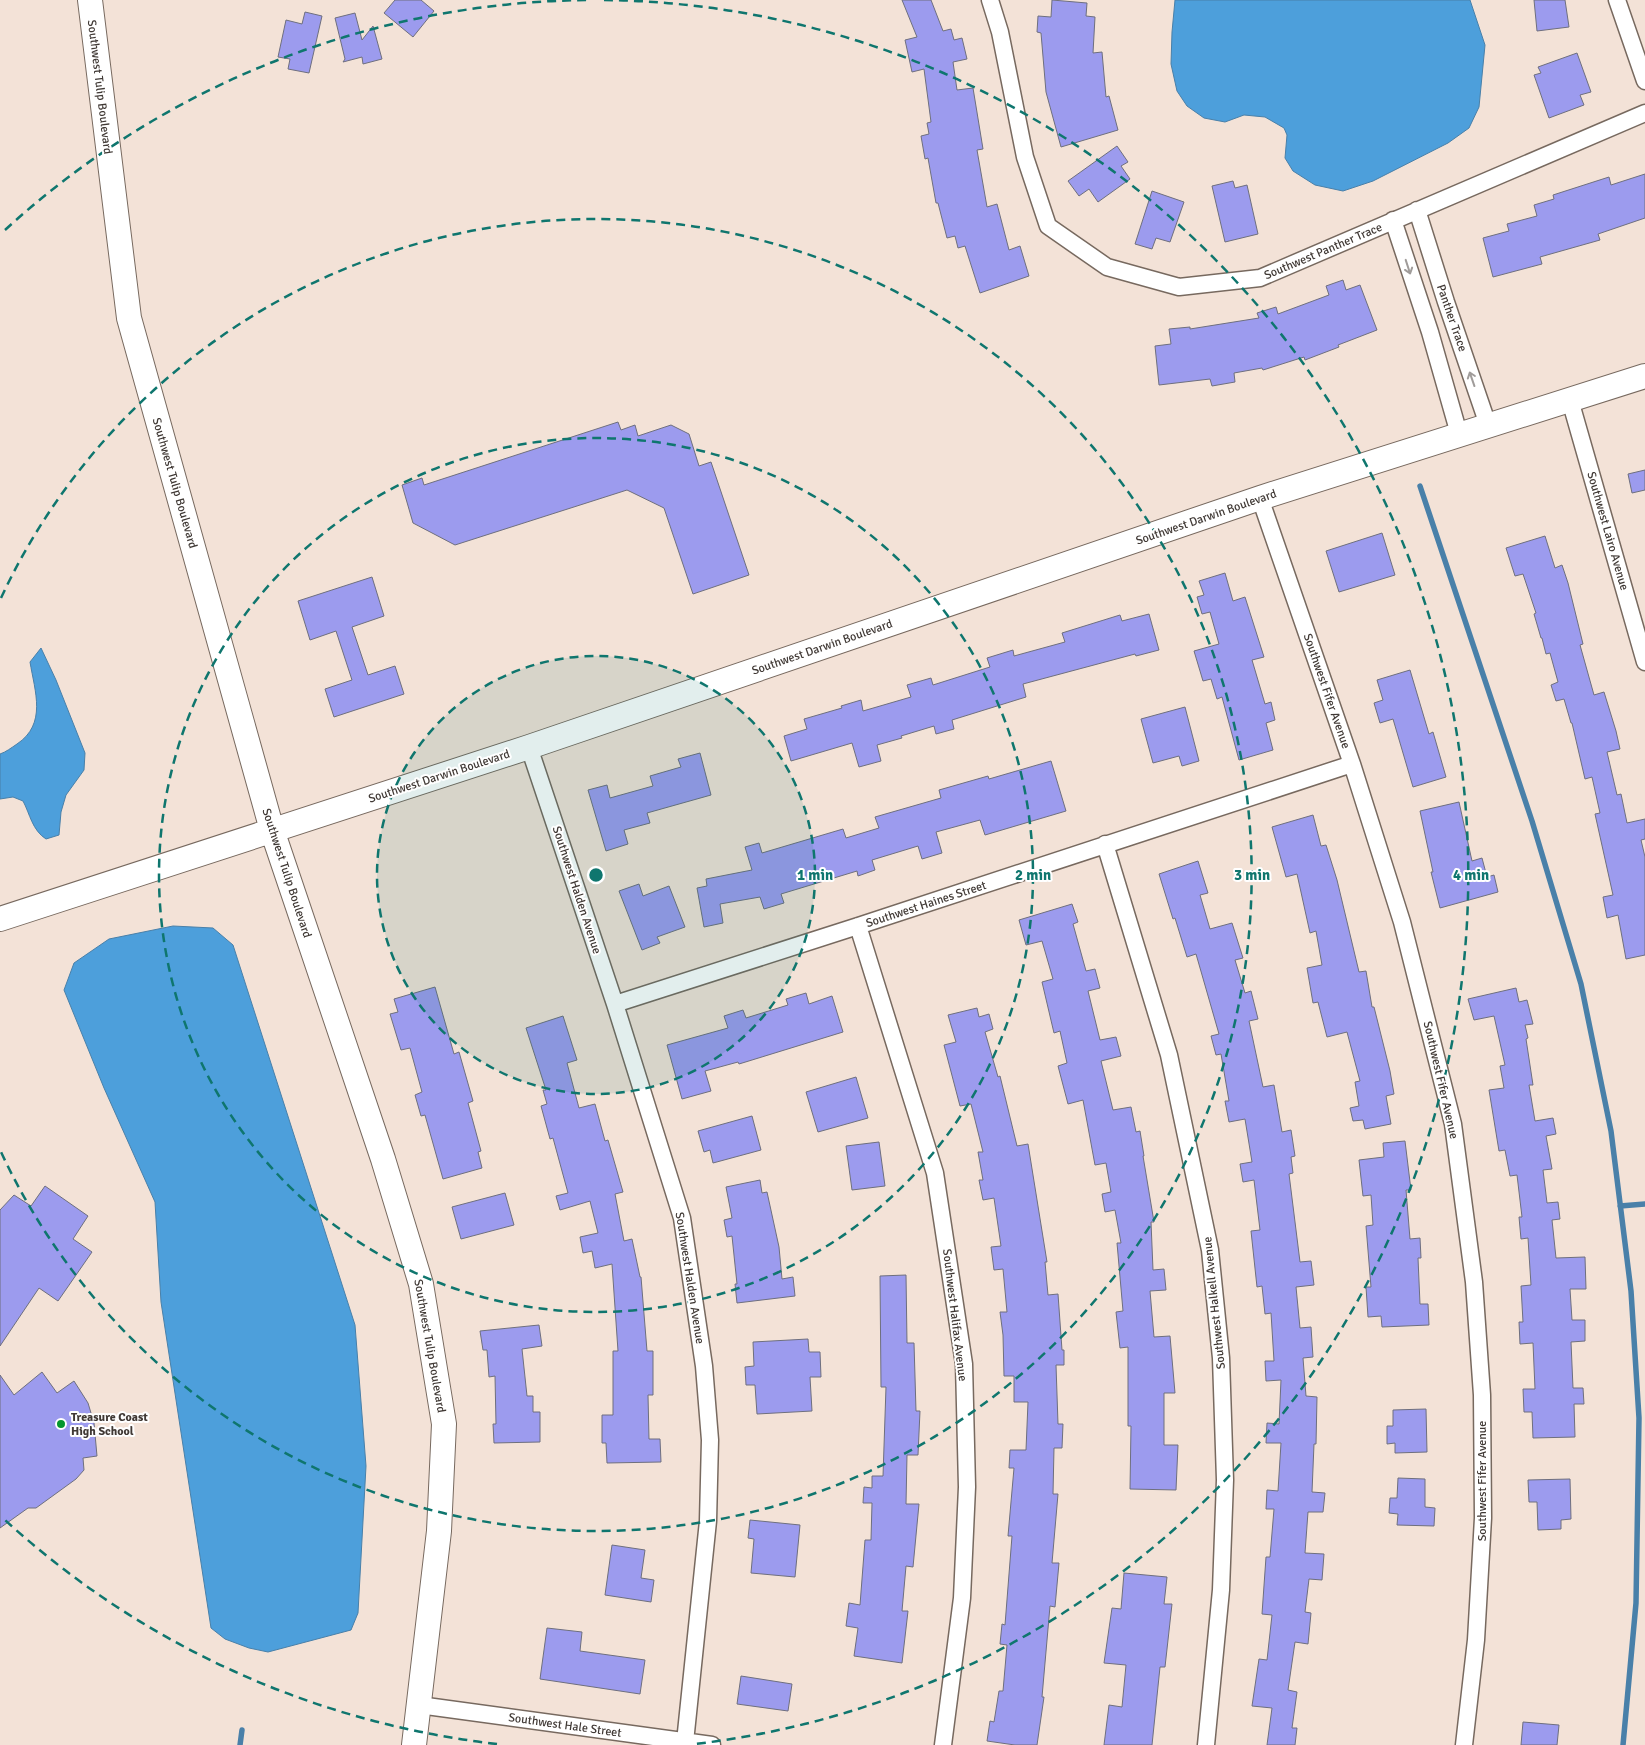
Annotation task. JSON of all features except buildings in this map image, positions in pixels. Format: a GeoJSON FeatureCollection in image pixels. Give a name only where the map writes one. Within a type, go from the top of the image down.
{"type":"FeatureCollection","features":[{"type":"Feature","properties":{"kind":"street","name":"Southwest Tulip Boulevard"},"geometry":{"type":"LineString","coordinates":[[90,0],[129,318],[272,830],[383,1159],[422,1293],[444,1424],[439,1531],[414,1745]]}},
{"type":"Feature","properties":{"kind":"street","name":"Southwest Panther Trace"},"geometry":{"type":"LineString","coordinates":[[990,0],[1000,32],[1024,157],[1048,226],[1107,267],[1179,287],[1260,278],[1645,113]]}},
{"type":"Feature","properties":{"kind":"street"},"geometry":{"type":"LineString","coordinates":[[1617,0],[1645,81]]}},
{"type":"Feature","properties":{"kind":"street","name":"Panther Trace"},"geometry":{"type":"LineString","coordinates":[[1417,210],[1488,425]]}},
{"type":"Feature","properties":{"kind":"street","name":"Panther Trace"},"geometry":{"type":"LineString","coordinates":[[1393,220],[1459,434]]}},
{"type":"Feature","properties":{"kind":"street"},"geometry":{"type":"LineString","coordinates":[[1422,310],[1446,302]]}},
{"type":"Feature","properties":{"kind":"street","name":"Southwest Darwin Boulevard"},"geometry":{"type":"LineString","coordinates":[[0,919],[529,747],[1260,498],[1645,376]]}},
{"type":"Feature","properties":{"kind":"street","name":"Southwest Lairo Avenue"},"geometry":{"type":"LineString","coordinates":[[1570,400],[1645,662]]}},
{"type":"Feature","properties":{"kind":"street","name":"Southwest Fifer Avenue"},"geometry":{"type":"LineString","coordinates":[[1260,498],[1352,764],[1402,922],[1453,1124],[1474,1282],[1482,1395],[1483,1518],[1476,1640],[1464,1745]]}},
{"type":"Feature","properties":{"kind":"street","name":"Southwest Halden Avenue"},"geometry":{"type":"LineString","coordinates":[[529,747],[682,1218],[704,1366],[710,1440],[708,1521],[685,1742]]}},
{"type":"Feature","properties":{"kind":"street","name":"Southwest Haines Street"},"geometry":{"type":"LineString","coordinates":[[614,1004],[1352,764]]}},
{"type":"Feature","properties":{"kind":"street","name":"Southwest Halkell Avenue"},"geometry":{"type":"LineString","coordinates":[[1105,844],[1169,1055],[1210,1250],[1221,1358],[1224,1480],[1221,1590],[1206,1745]]}},
{"type":"Feature","properties":{"kind":"street","name":"Southwest Halifax Avenue"},"geometry":{"type":"LineString","coordinates":[[858,926],[935,1173],[964,1364],[967,1487],[963,1589],[943,1745]]}},
{"type":"Feature","properties":{"kind":"street","name":"Southwest Hale Street"},"geometry":{"type":"LineString","coordinates":[[419,1705],[712,1745]]}},
{"type":"Feature","properties":{"kind":"water"},"geometry":{"type":"Polygon","coordinates":[[[1175,0],[1470,0],[1485,45],[1479,107],[1469,128],[1448,143],[1373,181],[1343,191],[1315,185],[1293,171],[1285,158],[1287,135],[1284,128],[1265,117],[1244,115],[1225,122],[1204,118],[1187,106],[1177,91],[1171,64],[1175,0]]]}},
{"type":"Feature","properties":{"kind":"water"},"geometry":{"type":"Polygon","coordinates":[[[41,648],[85,753],[84,770],[66,795],[61,812],[59,835],[46,839],[37,831],[23,801],[13,797],[0,799],[0,754],[26,736],[36,717],[36,696],[30,662],[41,648]]]}},
{"type":"Feature","properties":{"kind":"water"},"geometry":{"type":"Polygon","coordinates":[[[173,926],[213,928],[233,945],[355,1325],[366,1466],[358,1613],[351,1630],[268,1652],[249,1648],[225,1639],[211,1628],[161,1302],[155,1202],[104,1088],[64,990],[74,963],[109,939],[173,926]]]}},
{"type":"Feature","properties":{"kind":"waterway"},"geometry":{"type":"LineString","coordinates":[[1420,486],[1532,821],[1581,984],[1611,1131],[1631,1291],[1639,1418],[1636,1603],[1623,1745]]}},
{"type":"Feature","properties":{"kind":"waterway"},"geometry":{"type":"LineString","coordinates":[[1620,1206],[1645,1204]]}},
{"type":"Feature","properties":{"kind":"waterway"},"geometry":{"type":"LineString","coordinates":[[240,1745],[242,1730]]}},
{"type":"Feature","properties":{"kind":"place","name":"Treasure Coast High School"},"geometry":{"type":"Point","coordinates":[61,1424]}}]}
